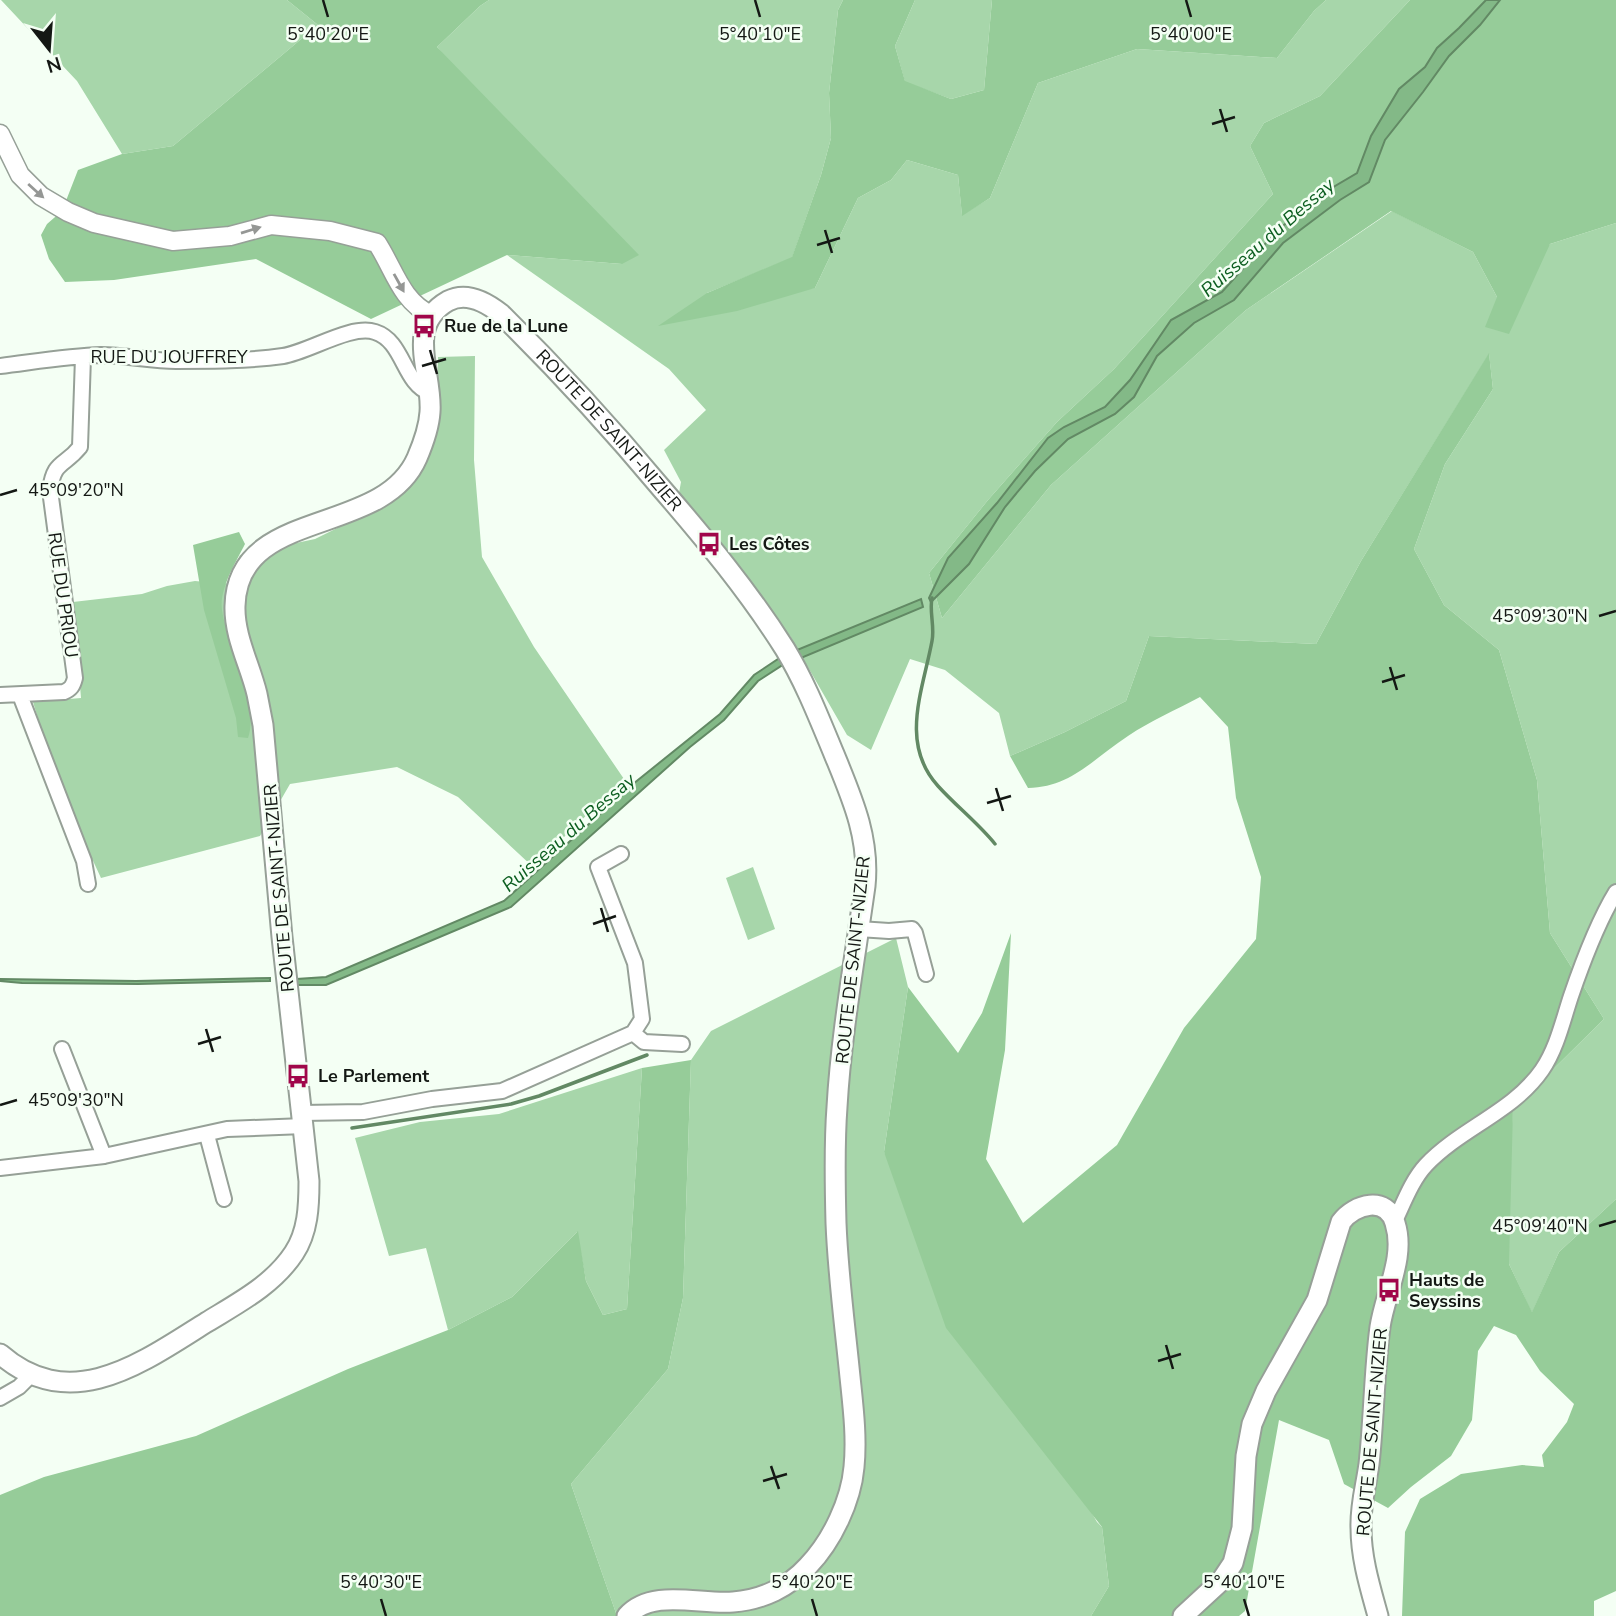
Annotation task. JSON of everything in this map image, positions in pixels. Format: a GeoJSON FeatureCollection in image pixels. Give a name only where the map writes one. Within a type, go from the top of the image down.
{"type":"FeatureCollection","features":[{"type":"Feature","properties":{"kind":"main road","name":"ROUTE DE SAINT-NIZIER"},"geometry":{"type":"LineString","coordinates":[[0,1354],[32,1374],[53,1381],[82,1381],[126,1370],[158,1353],[267,1282],[295,1252],[304,1233],[309,1212],[309,1181],[262,725],[257,695],[236,622],[237,590],[250,561],[271,542],[377,501],[409,473],[428,429],[430,393],[422,342],[424,326],[440,306],[452,299],[462,297],[487,303],[596,411],[737,580],[801,677],[863,832],[866,871],[837,1106],[834,1171],[840,1283],[855,1439],[853,1473],[845,1503],[828,1538],[808,1567],[770,1594],[734,1602],[656,1600],[636,1607],[627,1616]]}},
{"type":"Feature","properties":{"kind":"main road"},"geometry":{"type":"LineString","coordinates":[[1182,1616],[1221,1581],[1233,1563],[1242,1528],[1246,1456],[1252,1424],[1266,1391],[1317,1300],[1336,1234],[1347,1214],[1362,1205],[1378,1206],[1391,1214],[1395,1221]]}},
{"type":"Feature","properties":{"kind":"main road","name":"ROUTE DE SAINT-NIZIER"},"geometry":{"type":"LineString","coordinates":[[1378,1616],[1365,1567],[1361,1527],[1381,1321],[1398,1248],[1395,1221]]}},
{"type":"Feature","properties":{"kind":"street"},"geometry":{"type":"LineString","coordinates":[[0,134],[20,175],[41,196],[94,223],[173,241],[230,236],[271,225],[330,231],[377,243],[403,291],[416,305],[431,315]]}},
{"type":"Feature","properties":{"kind":"street","name":"RUE DU JOUFFREY"},"geometry":{"type":"LineString","coordinates":[[0,366],[103,355],[175,361],[281,357],[298,354],[356,331],[370,330],[383,335],[393,344],[421,390],[430,393]]}},
{"type":"Feature","properties":{"kind":"street","name":"RUE DU PRIOU"},"geometry":{"type":"LineString","coordinates":[[20,695],[64,692],[70,690],[75,678],[50,490],[52,475],[57,465],[80,447],[83,357]]}},
{"type":"Feature","properties":{"kind":"street"},"geometry":{"type":"LineString","coordinates":[[0,695],[20,695],[80,852],[88,884]]}},
{"type":"Feature","properties":{"kind":"street"},"geometry":{"type":"LineString","coordinates":[[0,1168],[104,1156],[227,1129],[502,1091],[634,1033],[642,1019],[635,963],[598,867],[621,854]]}},
{"type":"Feature","properties":{"kind":"street"},"geometry":{"type":"LineString","coordinates":[[1395,1221],[1425,1166],[1441,1151],[1514,1100],[1543,1069],[1589,950],[1616,892]]}},
{"type":"Feature","properties":{"kind":"street"},"geometry":{"type":"LineString","coordinates":[[859,929],[912,929],[926,974]]}},
{"type":"Feature","properties":{"kind":"street"},"geometry":{"type":"LineString","coordinates":[[634,1033],[644,1042],[682,1044]]}},
{"type":"Feature","properties":{"kind":"street"},"geometry":{"type":"LineString","coordinates":[[62,1049],[104,1156]]}},
{"type":"Feature","properties":{"kind":"street"},"geometry":{"type":"LineString","coordinates":[[207,1135],[224,1199]]}},
{"type":"Feature","properties":{"kind":"street"},"geometry":{"type":"LineString","coordinates":[[0,1398],[19,1387],[32,1374]]}},
{"type":"Feature","properties":{"kind":"shaded area"},"geometry":{"type":"Polygon","coordinates":[[[1,0],[287,0],[318,25],[173,146],[122,154],[77,81],[1,0]]]}},
{"type":"Feature","properties":{"kind":"shaded area"},"geometry":{"type":"Polygon","coordinates":[[[287,0],[489,0],[437,47],[639,255],[622,264],[507,255],[371,319],[256,259],[114,280],[65,282],[49,259],[41,235],[47,224],[62,211],[78,170],[122,154],[173,146],[318,25],[287,0]]]}},
{"type":"Feature","properties":{"kind":"shaded area"},"geometry":{"type":"Polygon","coordinates":[[[489,0],[843,0],[838,10],[829,93],[831,138],[792,258],[707,293],[815,288],[858,198],[891,180],[907,160],[958,175],[962,215],[990,198],[1038,83],[1137,49],[1277,58],[1326,0],[1410,0],[1320,96],[1264,123],[1250,146],[1273,194],[1114,369],[1057,422],[988,500],[929,573],[942,618],[1051,485],[1246,310],[1392,211],[1473,252],[1497,297],[1550,244],[1616,223],[1616,1199],[1559,1252],[1532,1313],[1509,1264],[1508,1184],[1513,1109],[1604,1019],[1550,933],[1537,780],[1499,650],[1444,605],[1414,549],[1445,464],[1493,389],[1489,354],[1361,561],[1316,644],[1149,636],[1126,701],[1010,756],[999,713],[945,670],[910,659],[871,750],[847,735],[790,636],[679,493],[681,482],[664,450],[706,410],[669,369],[507,255],[622,264],[437,47],[489,0]]]}},
{"type":"Feature","properties":{"kind":"shaded area"},"geometry":{"type":"Polygon","coordinates":[[[843,0],[915,0],[895,46],[905,81],[951,99],[984,90],[992,0],[1326,0],[1277,58],[1137,49],[1038,83],[990,198],[962,216],[958,175],[907,160],[891,180],[858,198],[815,288],[737,311],[658,326],[707,293],[792,257],[831,138],[829,93],[838,10],[843,0]]]}},
{"type":"Feature","properties":{"kind":"shaded area"},"geometry":{"type":"Polygon","coordinates":[[[915,0],[992,0],[984,90],[951,99],[905,82],[895,46],[915,0]]]}},
{"type":"Feature","properties":{"kind":"shaded area"},"geometry":{"type":"Polygon","coordinates":[[[1410,0],[1616,0],[1616,223],[1550,244],[1509,334],[1485,327],[1497,297],[1473,252],[1391,211],[1246,310],[1051,485],[942,618],[929,573],[988,500],[1057,422],[1114,369],[1273,194],[1250,146],[1264,123],[1320,96],[1410,0]]]}},
{"type":"Feature","properties":{"kind":"shaded area"},"geometry":{"type":"Polygon","coordinates":[[[1486,0],[1500,0],[1449,56],[1385,140],[1369,182],[1283,243],[1234,300],[1194,323],[1157,356],[1134,397],[1115,414],[1068,439],[1035,471],[1005,507],[969,564],[931,602],[929,598],[948,558],[997,503],[1048,438],[1105,407],[1130,380],[1171,320],[1222,292],[1274,234],[1313,199],[1357,173],[1371,136],[1399,89],[1425,67],[1437,48],[1486,0]]]}},
{"type":"Feature","properties":{"kind":"shaded area"},"geometry":{"type":"Polygon","coordinates":[[[1489,353],[1493,389],[1445,464],[1414,549],[1444,605],[1499,650],[1537,780],[1550,933],[1604,1019],[1513,1109],[1509,1264],[1532,1312],[1559,1252],[1616,1199],[1616,1591],[1594,1601],[1594,1616],[1402,1616],[1405,1532],[1420,1499],[1461,1474],[1522,1465],[1544,1467],[1542,1455],[1567,1422],[1574,1404],[1540,1371],[1516,1335],[1494,1326],[1478,1351],[1472,1420],[1451,1456],[1388,1508],[1344,1484],[1329,1440],[1279,1420],[1245,1611],[1239,1616],[1091,1616],[1109,1586],[1102,1527],[946,1328],[884,1152],[908,987],[958,1053],[982,1013],[1011,933],[1005,1050],[986,1159],[1023,1223],[1117,1145],[1184,1028],[1256,939],[1261,877],[1236,798],[1228,727],[1200,697],[1154,720],[1082,770],[1057,783],[1028,788],[1010,756],[1126,701],[1149,636],[1316,644],[1361,561],[1489,353]]]}},
{"type":"Feature","properties":{"kind":"shaded area"},"geometry":{"type":"Polygon","coordinates":[[[475,356],[474,460],[482,557],[534,647],[624,779],[533,867],[458,797],[397,767],[290,784],[260,836],[101,878],[64,792],[33,702],[81,698],[73,602],[142,594],[195,581],[226,584],[240,555],[315,539],[388,503],[423,467],[436,434],[438,357],[475,356]]]}},
{"type":"Feature","properties":{"kind":"shaded area"},"geometry":{"type":"Polygon","coordinates":[[[239,532],[245,544],[223,593],[222,610],[250,709],[248,738],[238,737],[236,718],[204,610],[193,545],[239,532]]]}},
{"type":"Feature","properties":{"kind":"shaded area"},"geometry":{"type":"Polygon","coordinates":[[[921,599],[923,607],[801,658],[797,650],[921,599]]]}},
{"type":"Feature","properties":{"kind":"shaded area"},"geometry":{"type":"Polygon","coordinates":[[[781,657],[784,664],[758,681],[724,720],[690,747],[511,907],[326,985],[296,985],[297,979],[326,977],[504,901],[633,784],[720,714],[754,675],[781,657]]]}},
{"type":"Feature","properties":{"kind":"shaded area"},"geometry":{"type":"Polygon","coordinates":[[[753,867],[775,929],[748,940],[726,878],[753,867]]]}},
{"type":"Feature","properties":{"kind":"shaded area"},"geometry":{"type":"Polygon","coordinates":[[[896,938],[908,987],[884,1152],[1102,1527],[1109,1586],[1091,1616],[617,1616],[571,1484],[668,1369],[683,1298],[691,1060],[711,1031],[896,938]]]}},
{"type":"Feature","properties":{"kind":"shaded area"},"geometry":{"type":"Polygon","coordinates":[[[270,978],[270,981],[138,984],[0,981],[0,979],[136,981],[270,978]]]}},
{"type":"Feature","properties":{"kind":"shaded area"},"geometry":{"type":"Polygon","coordinates":[[[691,1060],[683,1298],[668,1369],[571,1484],[617,1616],[0,1616],[0,1495],[44,1477],[196,1436],[348,1369],[448,1330],[512,1297],[578,1231],[586,1281],[603,1315],[627,1309],[642,1068],[691,1060]]]}},
{"type":"Feature","properties":{"kind":"shaded area"},"geometry":{"type":"Polygon","coordinates":[[[642,1068],[627,1309],[603,1315],[586,1281],[577,1232],[512,1297],[448,1330],[426,1248],[389,1256],[355,1138],[420,1122],[499,1114],[642,1068]]]}},
{"type":"Feature","properties":{"kind":"waterway"},"geometry":{"type":"LineString","coordinates":[[932,598],[933,636],[917,716],[919,752],[926,769],[938,786],[995,844]]}},
{"type":"Feature","properties":{"kind":"waterway"},"geometry":{"type":"LineString","coordinates":[[352,1128],[511,1104],[647,1055]]}},
{"type":"Feature","properties":{"kind":"place","name":"Rue de la Lune"},"geometry":{"type":"Point","coordinates":[424,326]}},
{"type":"Feature","properties":{"kind":"place","name":"Les Côtes"},"geometry":{"type":"Point","coordinates":[709,544]}},
{"type":"Feature","properties":{"kind":"place","name":"Le Parlement"},"geometry":{"type":"Point","coordinates":[298,1076]}},
{"type":"Feature","properties":{"kind":"place","name":"Hauts de Seyssins"},"geometry":{"type":"Point","coordinates":[1389,1290]}},
{"type":"Feature","properties":{"kind":"water label","name":"Ruisseau du Bessay"},"geometry":{"type":"Point","coordinates":[1267,237]}},
{"type":"Feature","properties":{"kind":"water label","name":"Ruisseau du Bessay"},"geometry":{"type":"Point","coordinates":[568,832]}}]}
